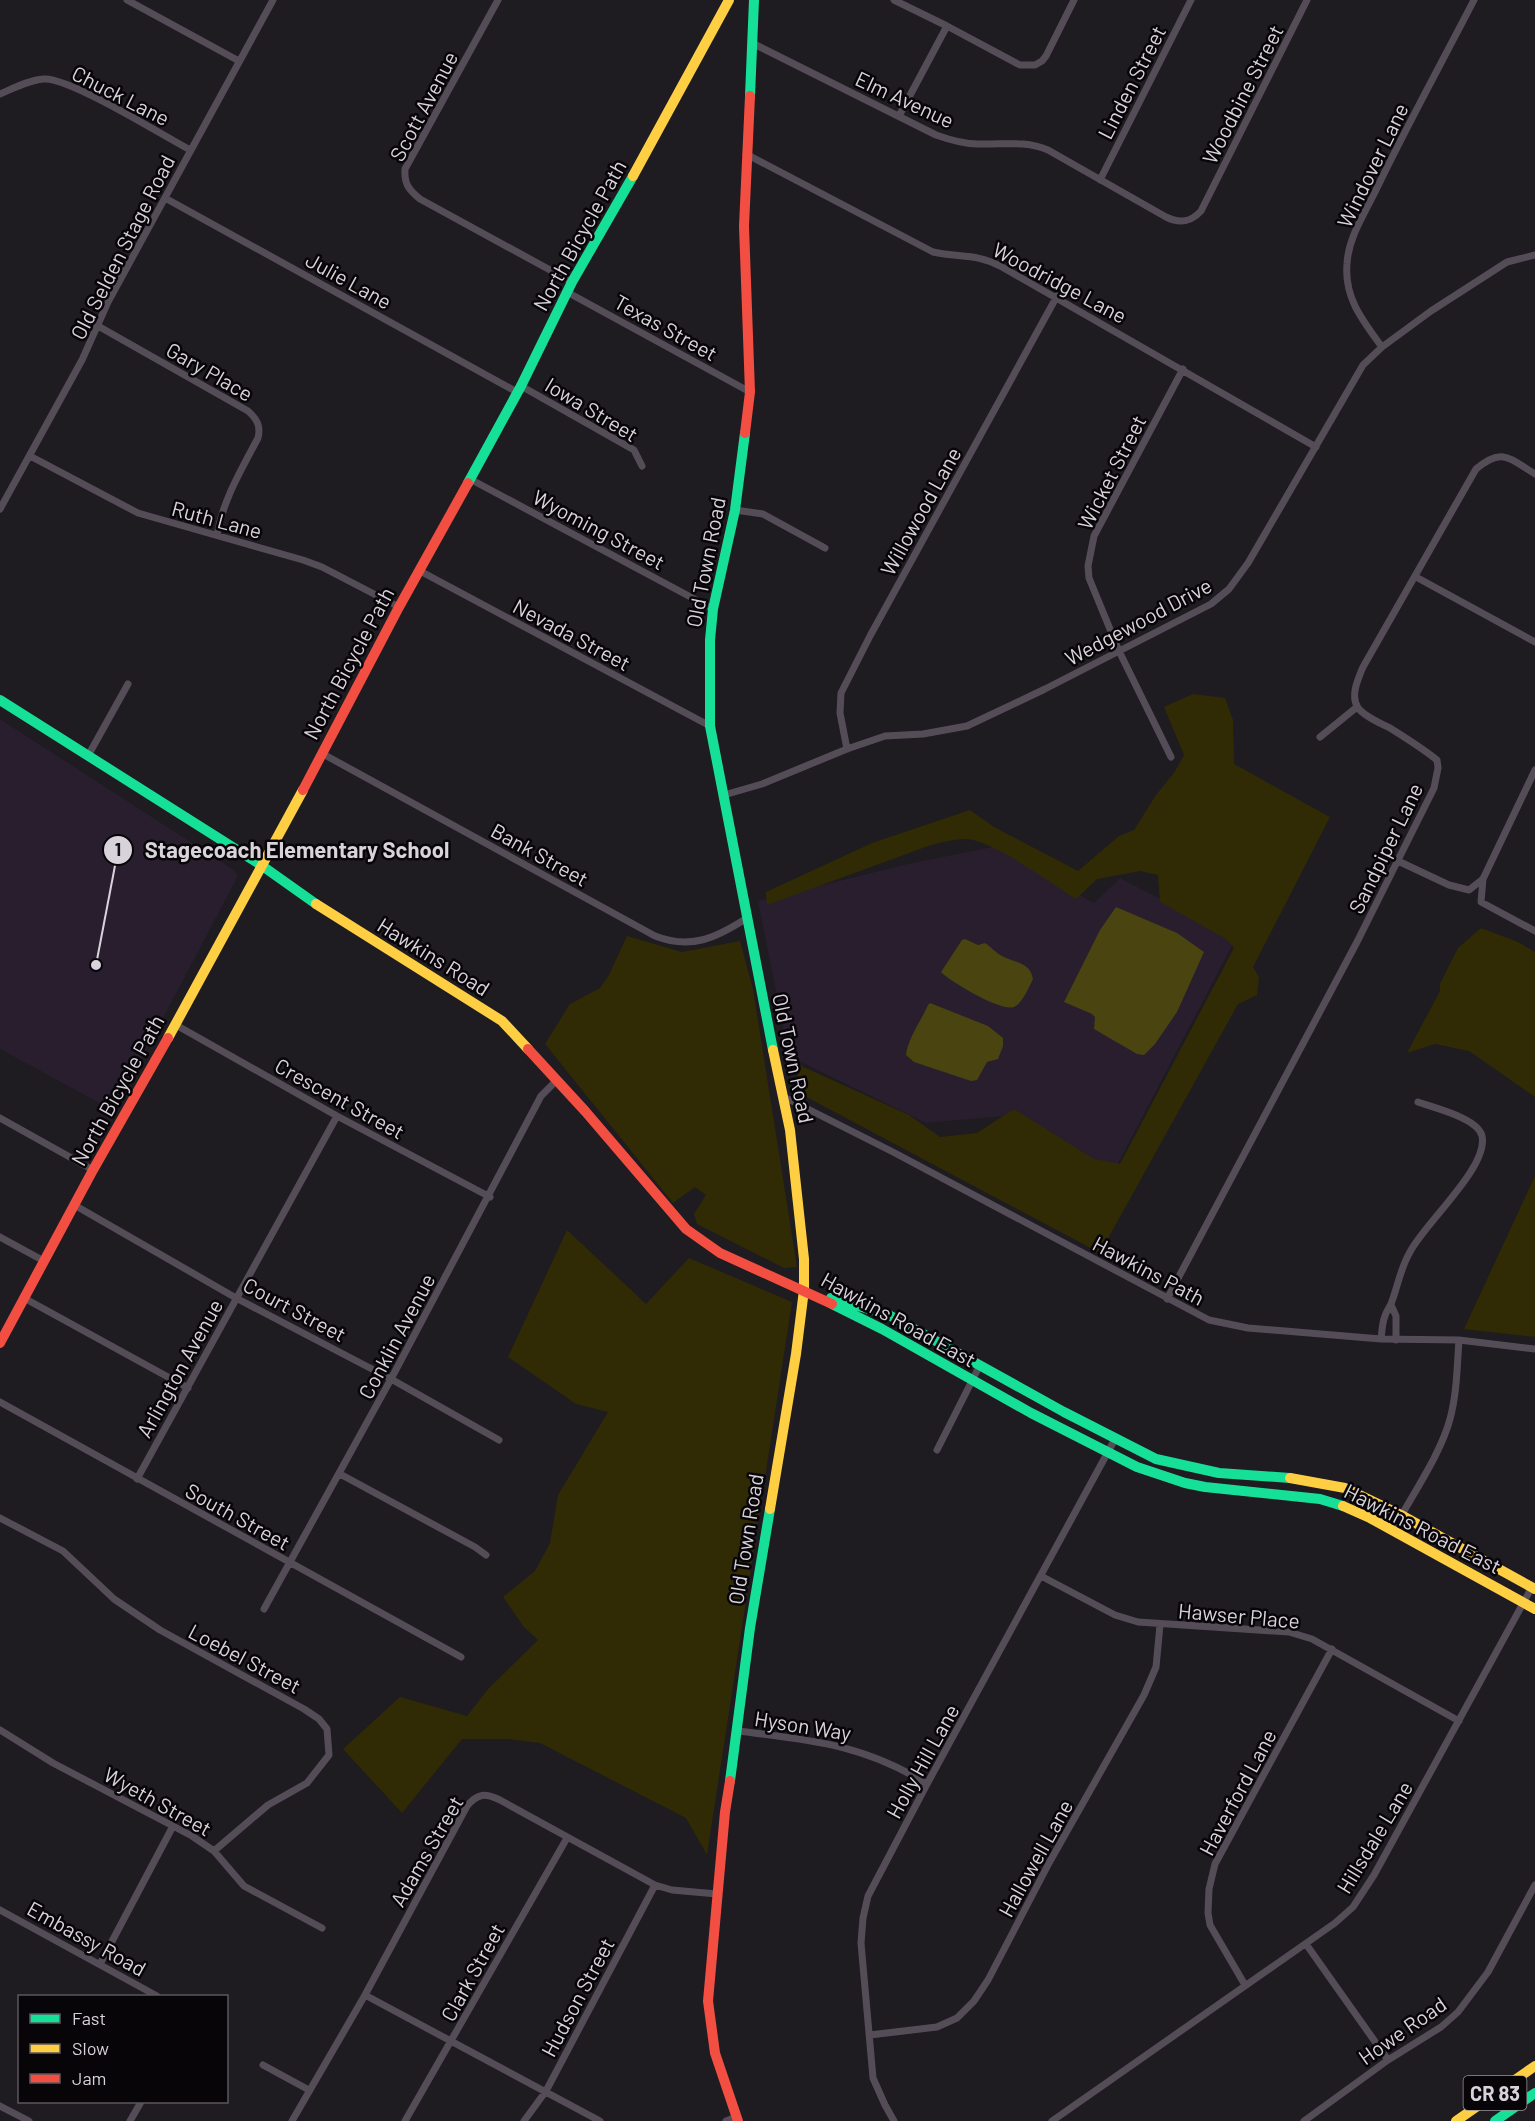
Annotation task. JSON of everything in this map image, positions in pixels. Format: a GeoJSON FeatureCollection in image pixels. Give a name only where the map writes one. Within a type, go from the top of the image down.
{"type":"FeatureCollection","features":[{"type":"Feature","properties":{"kind":"main road","name":"North Bicycle Path"},"geometry":{"type":"LineString","coordinates":[[0,1343],[76,1206],[93,1170],[176,1025],[323,754],[399,607],[519,389],[570,287],[729,0]]}},
{"type":"Feature","properties":{"kind":"main road","name":"Old Town Road"},"geometry":{"type":"LineString","coordinates":[[734,2120],[715,2053],[708,2001],[717,1894],[725,1812],[738,1731],[750,1628],[796,1354],[804,1290],[803,1234],[784,1097],[761,996],[710,726],[710,640],[713,609],[735,510],[750,392],[744,226],[752,1]]}},
{"type":"Feature","properties":{"kind":"main road","name":"Hawkins Road"},"geometry":{"type":"LineString","coordinates":[[0,700],[89,754],[156,801],[261,865],[328,913],[502,1021],[557,1080],[686,1229],[720,1253],[804,1290]]}},
{"type":"Feature","properties":{"kind":"main road","name":"Hawkins Road East"},"geometry":{"type":"LineString","coordinates":[[804,1290],[889,1314],[1115,1439],[1156,1459],[1219,1473],[1290,1478],[1345,1488],[1401,1515],[1533,1588]]}},
{"type":"Feature","properties":{"kind":"main road","name":"Hawkins Road East"},"geometry":{"type":"LineString","coordinates":[[804,1290],[882,1329],[973,1382],[1108,1453],[1153,1473],[1185,1483],[1337,1503],[1535,1609]]}},
{"type":"Feature","properties":{"kind":"main road","name":"CR 83"},"geometry":{"type":"LineString","coordinates":[[1456,2121],[1535,2066]]}},
{"type":"Feature","properties":{"kind":"main road","name":"CR 83"},"geometry":{"type":"LineString","coordinates":[[1495,2121],[1535,2093]]}},
{"type":"Feature","properties":{"kind":"street"},"geometry":{"type":"LineString","coordinates":[[127,0],[239,61]]}},
{"type":"Feature","properties":{"kind":"street","name":"Old Selden Stage Road"},"geometry":{"type":"LineString","coordinates":[[0,509],[82,360],[108,303],[190,150],[273,0]]}},
{"type":"Feature","properties":{"kind":"street","name":"Scott Avenue"},"geometry":{"type":"LineString","coordinates":[[498,0],[405,169],[404,180],[409,190],[420,199],[570,287]]}},
{"type":"Feature","properties":{"kind":"street"},"geometry":{"type":"LineString","coordinates":[[894,0],[1020,65],[1042,62],[1074,0]]}},
{"type":"Feature","properties":{"kind":"street","name":"Linden Street"},"geometry":{"type":"LineString","coordinates":[[1100,180],[1191,0]]}},
{"type":"Feature","properties":{"kind":"street","name":"Woodbine Street"},"geometry":{"type":"LineString","coordinates":[[1205,203],[1307,0]]}},
{"type":"Feature","properties":{"kind":"street","name":"Windover Lane"},"geometry":{"type":"LineString","coordinates":[[1382,346],[1360,318],[1350,296],[1347,263],[1351,245],[1383,175],[1474,0]]}},
{"type":"Feature","properties":{"kind":"street"},"geometry":{"type":"LineString","coordinates":[[899,116],[948,26]]}},
{"type":"Feature","properties":{"kind":"street","name":"Elm Avenue"},"geometry":{"type":"LineString","coordinates":[[752,43],[936,135],[961,143],[1034,144],[1173,221],[1188,221],[1196,217],[1205,203]]}},
{"type":"Feature","properties":{"kind":"street","name":"Chuck Lane"},"geometry":{"type":"LineString","coordinates":[[0,94],[32,81],[44,79],[60,81],[190,150]]}},
{"type":"Feature","properties":{"kind":"street","name":"Woodridge Lane"},"geometry":{"type":"LineString","coordinates":[[746,154],[933,252],[987,258],[1057,296],[1316,447]]}},
{"type":"Feature","properties":{"kind":"street","name":"Julie Lane"},"geometry":{"type":"LineString","coordinates":[[165,198],[519,389]]}},
{"type":"Feature","properties":{"kind":"street","name":"Wedgewood Drive"},"geometry":{"type":"LineString","coordinates":[[724,795],[762,784],[885,736],[923,734],[967,726],[1211,604],[1229,589],[1248,563],[1363,365],[1382,346],[1507,262],[1535,255]]}},
{"type":"Feature","properties":{"kind":"street","name":"Texas Street"},"geometry":{"type":"LineString","coordinates":[[570,287],[750,392]]}},
{"type":"Feature","properties":{"kind":"street","name":"Willowood Lane"},"geometry":{"type":"LineString","coordinates":[[847,749],[840,713],[841,693],[1057,296]]}},
{"type":"Feature","properties":{"kind":"street","name":"Gary Place"},"geometry":{"type":"LineString","coordinates":[[98,326],[248,411],[257,421],[258,438],[225,503],[217,535]]}},
{"type":"Feature","properties":{"kind":"street","name":"Wicket Street"},"geometry":{"type":"LineString","coordinates":[[1171,757],[1119,651],[1089,578],[1088,566],[1094,536],[1183,369]]}},
{"type":"Feature","properties":{"kind":"street","name":"Iowa Street"},"geometry":{"type":"LineString","coordinates":[[519,389],[634,450],[642,466]]}},
{"type":"Feature","properties":{"kind":"street","name":"Ruth Lane"},"geometry":{"type":"LineString","coordinates":[[30,456],[138,513],[303,560],[399,607]]}},
{"type":"Feature","properties":{"kind":"street"},"geometry":{"type":"LineString","coordinates":[[1320,737],[1357,707],[1356,682],[1363,668],[1476,469],[1492,457],[1502,456],[1535,474]]}},
{"type":"Feature","properties":{"kind":"street","name":"Wyoming Street"},"geometry":{"type":"LineString","coordinates":[[470,479],[713,609]]}},
{"type":"Feature","properties":{"kind":"street"},"geometry":{"type":"LineString","coordinates":[[735,510],[763,514],[825,548]]}},
{"type":"Feature","properties":{"kind":"street","name":"Nevada Street"},"geometry":{"type":"LineString","coordinates":[[420,571],[710,726]]}},
{"type":"Feature","properties":{"kind":"street"},"geometry":{"type":"LineString","coordinates":[[1416,577],[1535,642]]}},
{"type":"Feature","properties":{"kind":"street"},"geometry":{"type":"LineString","coordinates":[[89,754],[128,684]]}},
{"type":"Feature","properties":{"kind":"street","name":"Sandpiper Lane"},"geometry":{"type":"LineString","coordinates":[[1167,1299],[1434,789],[1438,768],[1437,760],[1416,744],[1367,716],[1357,707]]}},
{"type":"Feature","properties":{"kind":"street","name":"Bank Street"},"geometry":{"type":"LineString","coordinates":[[323,754],[655,936],[670,942],[687,944],[706,939],[747,918]]}},
{"type":"Feature","properties":{"kind":"street"},"geometry":{"type":"LineString","coordinates":[[1398,861],[1449,885],[1468,890],[1478,884],[1483,879],[1535,770]]}},
{"type":"Feature","properties":{"kind":"street"},"geometry":{"type":"LineString","coordinates":[[1483,879],[1481,902],[1535,931]]}},
{"type":"Feature","properties":{"kind":"street","name":"Crescent Street"},"geometry":{"type":"LineString","coordinates":[[176,1025],[337,1116],[490,1197]]}},
{"type":"Feature","properties":{"kind":"street","name":"Conklin Avenue"},"geometry":{"type":"LineString","coordinates":[[264,1609],[340,1474],[542,1096],[557,1080]]}},
{"type":"Feature","properties":{"kind":"street","name":"Hawkins Path"},"geometry":{"type":"LineString","coordinates":[[784,1097],[893,1152],[1209,1320],[1248,1328],[1396,1340],[1459,1340],[1535,1349]]}},
{"type":"Feature","properties":{"kind":"street"},"geometry":{"type":"LineString","coordinates":[[1381,1339],[1385,1315],[1391,1305],[1399,1274],[1411,1249],[1460,1187],[1481,1150],[1482,1135],[1477,1128],[1465,1119],[1418,1102]]}},
{"type":"Feature","properties":{"kind":"street","name":"Arlington Avenue"},"geometry":{"type":"LineString","coordinates":[[137,1479],[337,1116]]}},
{"type":"Feature","properties":{"kind":"street"},"geometry":{"type":"LineString","coordinates":[[0,1118],[93,1170]]}},
{"type":"Feature","properties":{"kind":"street","name":"Court Street"},"geometry":{"type":"LineString","coordinates":[[76,1206],[236,1298],[392,1378],[499,1440]]}},
{"type":"Feature","properties":{"kind":"street"},"geometry":{"type":"LineString","coordinates":[[0,1237],[44,1261]]}},
{"type":"Feature","properties":{"kind":"street"},"geometry":{"type":"LineString","coordinates":[[24,1298],[188,1388]]}},
{"type":"Feature","properties":{"kind":"street"},"geometry":{"type":"LineString","coordinates":[[1391,1305],[1396,1316],[1396,1340]]}},
{"type":"Feature","properties":{"kind":"street"},"geometry":{"type":"LineString","coordinates":[[1393,1531],[1441,1444],[1450,1421],[1459,1340]]}},
{"type":"Feature","properties":{"kind":"street"},"geometry":{"type":"LineString","coordinates":[[937,1450],[980,1365]]}},
{"type":"Feature","properties":{"kind":"street","name":"South Street"},"geometry":{"type":"LineString","coordinates":[[0,1402],[461,1657]]}},
{"type":"Feature","properties":{"kind":"street","name":"Holly Hill Lane"},"geometry":{"type":"LineString","coordinates":[[894,2121],[873,2078],[861,1943],[868,1896],[1115,1439]]}},
{"type":"Feature","properties":{"kind":"street"},"geometry":{"type":"LineString","coordinates":[[340,1474],[476,1547],[486,1555]]}},
{"type":"Feature","properties":{"kind":"street","name":"Loebel Street"},"geometry":{"type":"LineString","coordinates":[[0,1518],[63,1551],[127,1609],[230,1670],[304,1709],[327,1729],[329,1755],[307,1783],[268,1805],[214,1851]]}},
{"type":"Feature","properties":{"kind":"street","name":"Hawser Place"},"geometry":{"type":"LineString","coordinates":[[1041,1576],[1115,1615],[1138,1622],[1289,1632],[1312,1639],[1459,1721]]}},
{"type":"Feature","properties":{"kind":"street","name":"Hillsdale Lane"},"geometry":{"type":"LineString","coordinates":[[1052,2121],[1306,1944],[1353,1907],[1374,1875],[1533,1588]]}},
{"type":"Feature","properties":{"kind":"street","name":"Hallowell Lane"},"geometry":{"type":"LineString","coordinates":[[870,2035],[938,2027],[957,2018],[974,2001],[988,1980],[1049,1863],[1144,1695],[1156,1666],[1160,1625]]}},
{"type":"Feature","properties":{"kind":"street","name":"Haverford Lane"},"geometry":{"type":"LineString","coordinates":[[1245,1985],[1210,1925],[1209,1889],[1215,1864],[1332,1649]]}},
{"type":"Feature","properties":{"kind":"street","name":"Wyeth Street"},"geometry":{"type":"LineString","coordinates":[[0,1730],[54,1763],[173,1826],[214,1851],[244,1886],[322,1928]]}},
{"type":"Feature","properties":{"kind":"street","name":"Hyson Way"},"geometry":{"type":"LineString","coordinates":[[738,1731],[854,1749],[906,1771],[927,1784]]}},
{"type":"Feature","properties":{"kind":"street","name":"Adams Street"},"geometry":{"type":"LineString","coordinates":[[292,2121],[365,1995],[467,1806],[479,1795],[487,1794],[655,1885],[672,1890],[717,1894]]}},
{"type":"Feature","properties":{"kind":"street"},"geometry":{"type":"LineString","coordinates":[[100,1964],[173,1826]]}},
{"type":"Feature","properties":{"kind":"street","name":"Clark Street"},"geometry":{"type":"LineString","coordinates":[[405,2121],[567,1838]]}},
{"type":"Feature","properties":{"kind":"street","name":"Hudson Street"},"geometry":{"type":"LineString","coordinates":[[524,2121],[546,2091],[655,1885]]}},
{"type":"Feature","properties":{"kind":"street","name":"Howe Road"},"geometry":{"type":"LineString","coordinates":[[1304,2121],[1388,2060],[1441,2027],[1463,2006],[1488,1972],[1535,1885]]}},
{"type":"Feature","properties":{"kind":"street","name":"Embassy Road"},"geometry":{"type":"LineString","coordinates":[[0,1910],[155,1995]]}},
{"type":"Feature","properties":{"kind":"street"},"geometry":{"type":"LineString","coordinates":[[1306,1944],[1388,2060]]}},
{"type":"Feature","properties":{"kind":"street"},"geometry":{"type":"LineString","coordinates":[[365,1995],[600,2121]]}},
{"type":"Feature","properties":{"kind":"street"},"geometry":{"type":"LineString","coordinates":[[263,2065],[309,2090]]}},
{"type":"Feature","properties":{"kind":"street"},"geometry":{"type":"LineString","coordinates":[[130,2121],[140,2103]]}},
{"type":"Feature","properties":{"kind":"street"},"geometry":{"type":"LineString","coordinates":[[0,2106],[29,2121]]}},
{"type":"Feature","properties":{"kind":"shaded area"},"geometry":{"type":"Polygon","coordinates":[[[1193,694],[1225,698],[1233,720],[1234,764],[1330,817],[1253,967],[1259,977],[1257,995],[1238,1004],[1100,1253],[799,1093],[797,1064],[909,1115],[940,1137],[977,1133],[1014,1109],[1094,1159],[1120,1164],[1234,948],[1226,939],[1160,902],[1158,875],[1140,871],[1097,879],[1076,899],[992,847],[967,839],[931,845],[767,905],[766,892],[872,843],[970,810],[994,827],[1078,871],[1119,836],[1134,830],[1156,795],[1174,773],[1184,755],[1164,707],[1193,694]]]}},
{"type":"Feature","properties":{"kind":"shaded area"},"geometry":{"type":"Polygon","coordinates":[[[0,719],[234,870],[238,876],[114,1111],[0,1049],[0,719]]]}},
{"type":"Feature","properties":{"kind":"shaded area"},"geometry":{"type":"Polygon","coordinates":[[[993,847],[1094,903],[1120,878],[1236,938],[1112,1175],[1017,1115],[926,1123],[789,1056],[758,901],[908,864],[993,847]]]}},
{"type":"Feature","properties":{"kind":"shaded area"},"geometry":{"type":"Polygon","coordinates":[[[1116,907],[1177,933],[1204,952],[1177,1012],[1155,1044],[1144,1055],[1137,1054],[1094,1029],[1095,1017],[1092,1014],[1064,1002],[1100,930],[1116,907]]]}},
{"type":"Feature","properties":{"kind":"shaded area"},"geometry":{"type":"Polygon","coordinates":[[[1481,928],[1518,942],[1535,952],[1535,1097],[1469,1051],[1435,1044],[1407,1053],[1440,991],[1440,984],[1458,948],[1481,928]]]}},
{"type":"Feature","properties":{"kind":"shaded area"},"geometry":{"type":"Polygon","coordinates":[[[627,936],[682,952],[740,941],[753,989],[797,1267],[784,1268],[697,1224],[694,1214],[706,1195],[695,1187],[673,1203],[545,1044],[570,1004],[600,988],[609,975],[627,936]]]}},
{"type":"Feature","properties":{"kind":"shaded area"},"geometry":{"type":"Polygon","coordinates":[[[965,939],[978,945],[985,943],[1000,955],[1029,969],[1033,979],[1017,1005],[1008,1007],[988,1001],[965,989],[941,972],[962,940],[965,939]]]}},
{"type":"Feature","properties":{"kind":"shaded area"},"geometry":{"type":"Polygon","coordinates":[[[930,1003],[988,1026],[1003,1038],[1003,1046],[998,1059],[987,1062],[977,1080],[971,1081],[914,1062],[906,1055],[912,1036],[930,1003]]]}},
{"type":"Feature","properties":{"kind":"shaded area"},"geometry":{"type":"Polygon","coordinates":[[[1535,1176],[1535,1337],[1464,1329],[1535,1176]]]}},
{"type":"Feature","properties":{"kind":"shaded area"},"geometry":{"type":"Polygon","coordinates":[[[567,1230],[646,1304],[689,1258],[792,1302],[707,1855],[686,1818],[540,1743],[508,1739],[462,1739],[402,1813],[343,1749],[400,1697],[467,1716],[489,1688],[538,1640],[524,1627],[503,1597],[535,1571],[550,1543],[558,1495],[608,1412],[576,1404],[508,1357],[567,1230]]]}},
{"type":"Feature","properties":{"kind":"traffic: fast"},"geometry":{"type":"LineString","coordinates":[[750,96],[754,0]]}},
{"type":"Feature","properties":{"kind":"traffic: fast"},"geometry":{"type":"LineString","coordinates":[[468,483],[521,386],[572,282],[633,176]]}},
{"type":"Feature","properties":{"kind":"traffic: fast"},"geometry":{"type":"LineString","coordinates":[[745,433],[735,510],[713,609],[710,640],[710,726],[773,1050]]}},
{"type":"Feature","properties":{"kind":"traffic: fast"},"geometry":{"type":"LineString","coordinates":[[0,700],[261,865],[316,904]]}},
{"type":"Feature","properties":{"kind":"traffic: fast"},"geometry":{"type":"LineString","coordinates":[[831,1298],[889,1315],[1064,1412],[1156,1459],[1219,1473],[1290,1478]]}},
{"type":"Feature","properties":{"kind":"traffic: fast"},"geometry":{"type":"LineString","coordinates":[[832,1304],[882,1329],[1031,1413],[1137,1467],[1185,1483],[1205,1487],[1320,1499],[1343,1506]]}},
{"type":"Feature","properties":{"kind":"traffic: fast"},"geometry":{"type":"LineString","coordinates":[[730,1781],[750,1628],[770,1509]]}},
{"type":"Feature","properties":{"kind":"traffic: fast"},"geometry":{"type":"LineString","coordinates":[[1495,2121],[1535,2093]]}},
{"type":"Feature","properties":{"kind":"traffic: slow"},"geometry":{"type":"LineString","coordinates":[[633,176],[729,0]]}},
{"type":"Feature","properties":{"kind":"traffic: slow"},"geometry":{"type":"LineString","coordinates":[[168,1038],[303,790]]}},
{"type":"Feature","properties":{"kind":"traffic: slow"},"geometry":{"type":"LineString","coordinates":[[316,904],[502,1021],[528,1049]]}},
{"type":"Feature","properties":{"kind":"traffic: slow"},"geometry":{"type":"LineString","coordinates":[[770,1509],[796,1354],[804,1290],[804,1259],[790,1130],[773,1050]]}},
{"type":"Feature","properties":{"kind":"traffic: slow"},"geometry":{"type":"LineString","coordinates":[[1290,1478],[1345,1488],[1401,1515],[1535,1589]]}},
{"type":"Feature","properties":{"kind":"traffic: slow"},"geometry":{"type":"LineString","coordinates":[[1343,1506],[1370,1518],[1535,1609]]}},
{"type":"Feature","properties":{"kind":"traffic: slow"},"geometry":{"type":"LineString","coordinates":[[1456,2121],[1535,2066]]}},
{"type":"Feature","properties":{"kind":"traffic: jam"},"geometry":{"type":"LineString","coordinates":[[745,433],[750,392],[744,226],[750,96]]}},
{"type":"Feature","properties":{"kind":"traffic: jam"},"geometry":{"type":"LineString","coordinates":[[303,790],[399,607],[468,483]]}},
{"type":"Feature","properties":{"kind":"traffic: jam"},"geometry":{"type":"LineString","coordinates":[[0,1343],[93,1170],[168,1038]]}},
{"type":"Feature","properties":{"kind":"traffic: jam"},"geometry":{"type":"LineString","coordinates":[[528,1049],[585,1111],[686,1229],[720,1253],[832,1304]]}},
{"type":"Feature","properties":{"kind":"traffic: jam"},"geometry":{"type":"LineString","coordinates":[[730,1781],[725,1812],[708,2001],[715,2053],[738,2121]]}},
{"type":"Feature","properties":{"kind":"place","name":"Stagecoach Elementary School"},"geometry":{"type":"Point","coordinates":[96,965]}}]}
